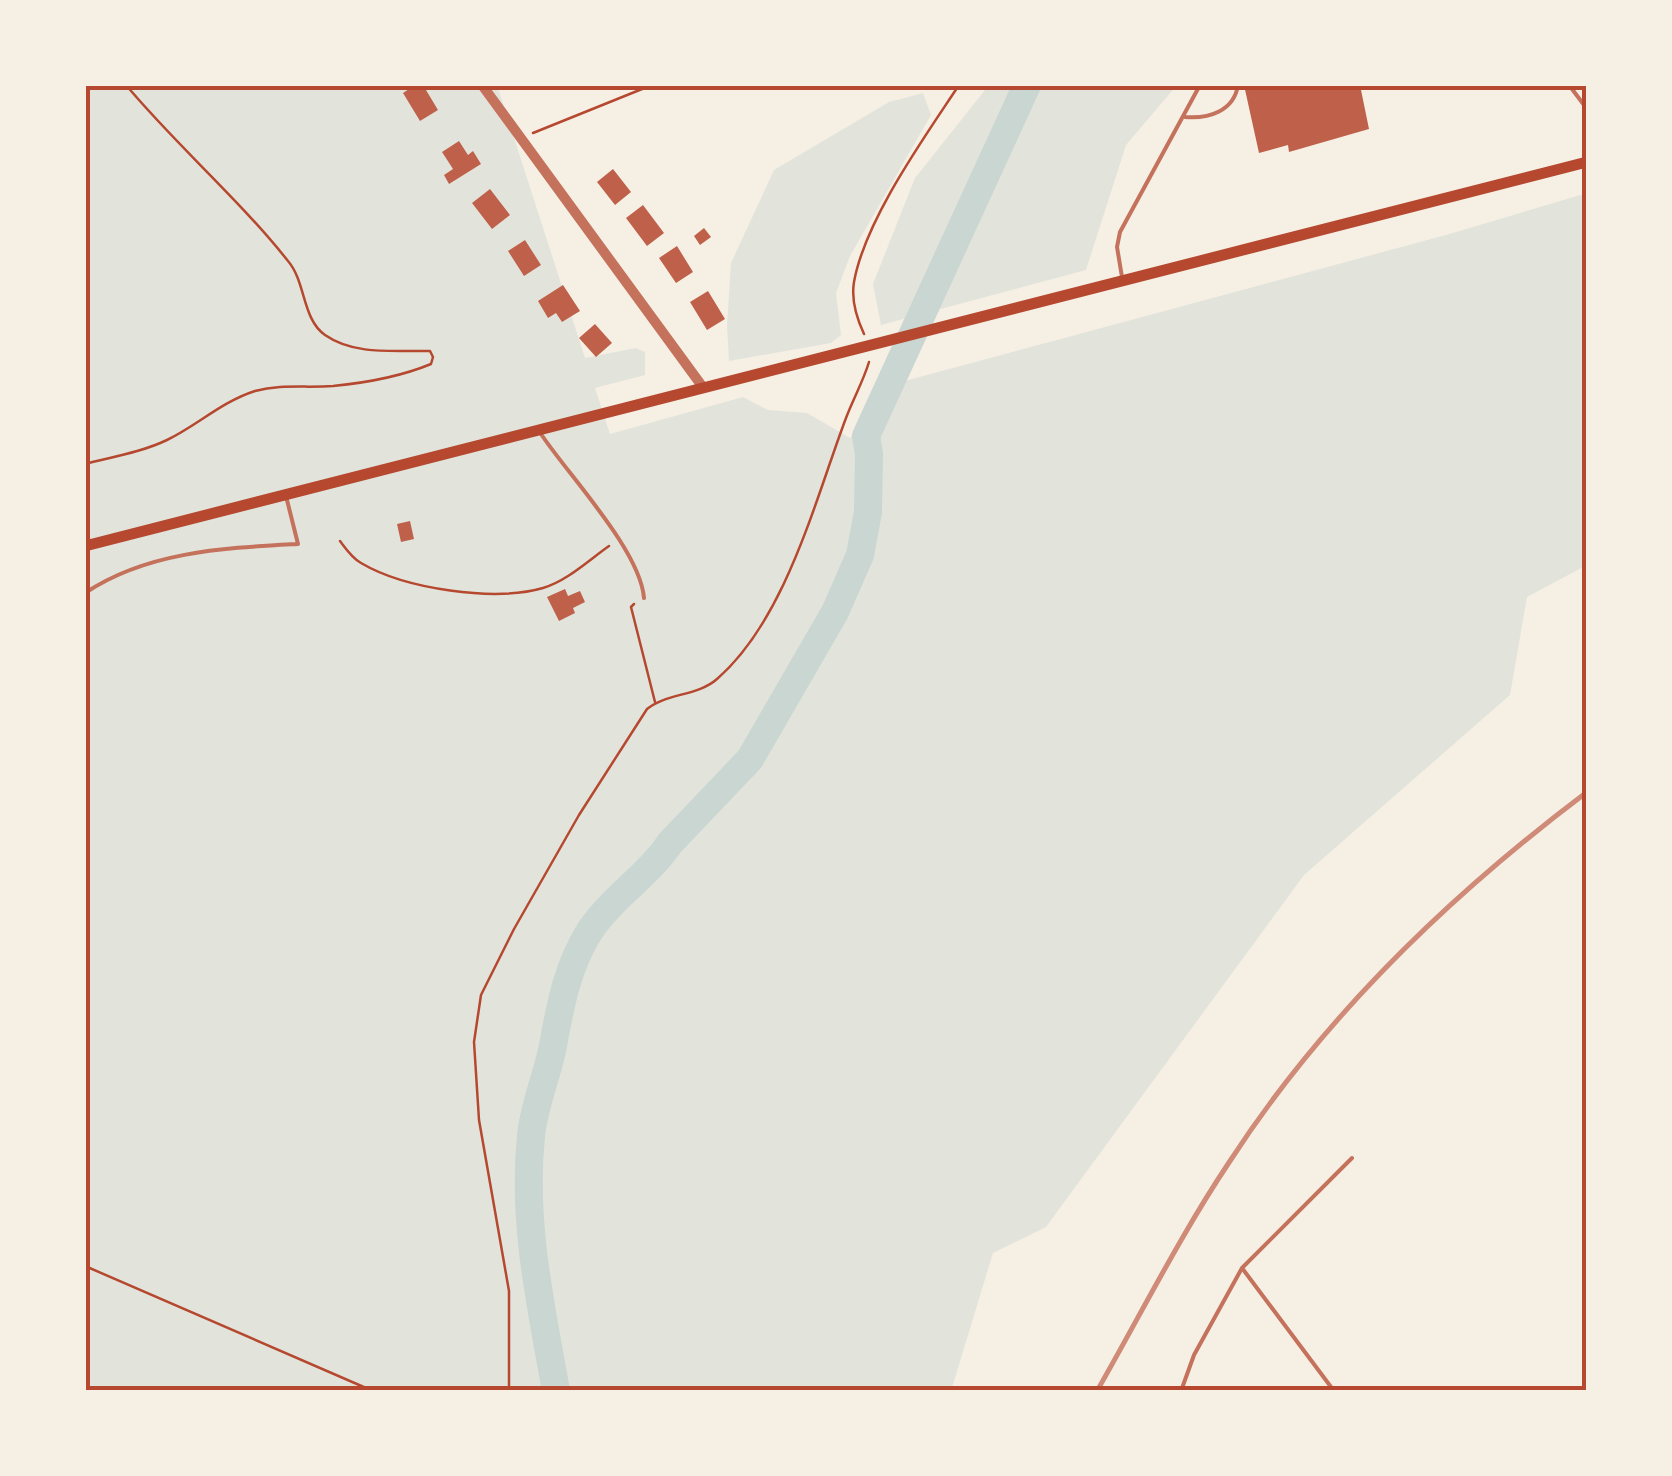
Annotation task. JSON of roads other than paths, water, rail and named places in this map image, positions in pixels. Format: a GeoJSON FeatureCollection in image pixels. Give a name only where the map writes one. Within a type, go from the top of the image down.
{"type":"FeatureCollection","features":[{"type":"Feature","properties":{"kind":"main road"},"geometry":{"type":"LineString","coordinates":[[85,546],[1587,162]]}},
{"type":"Feature","properties":{"kind":"street"},"geometry":{"type":"LineString","coordinates":[[482,85],[702,386]]}},
{"type":"Feature","properties":{"kind":"lane"},"geometry":{"type":"LineString","coordinates":[[1122,282],[1117,247],[1120,232],[1200,85]]}},
{"type":"Feature","properties":{"kind":"lane"},"geometry":{"type":"LineString","coordinates":[[1183,117],[1208,117],[1228,106],[1236,98],[1238,85]]}},
{"type":"Feature","properties":{"kind":"lane"},"geometry":{"type":"LineString","coordinates":[[1569,85],[1587,110]]}},
{"type":"Feature","properties":{"kind":"lane"},"geometry":{"type":"LineString","coordinates":[[538,430],[619,540],[639,576],[644,598]]}},
{"type":"Feature","properties":{"kind":"lane"},"geometry":{"type":"LineString","coordinates":[[85,593],[121,574],[188,553],[298,544],[286,495]]}},
{"type":"Feature","properties":{"kind":"lane"},"geometry":{"type":"LineString","coordinates":[[1181,1391],[1194,1355],[1242,1268],[1352,1158]]}},
{"type":"Feature","properties":{"kind":"lane"},"geometry":{"type":"LineString","coordinates":[[1242,1268],[1334,1391]]}},
{"type":"Feature","properties":{"kind":"waterway"},"geometry":{"type":"LineString","coordinates":[[556,1391],[534,1264],[529,1168],[535,1112],[571,971],[598,919],[750,759],[835,612],[860,555],[868,512],[866,436],[1027,85]]}},
{"type":"Feature","properties":{"kind":"railway"},"geometry":{"type":"LineString","coordinates":[[1097,1391],[1212,1189],[1306,1057],[1438,916],[1587,792]]}}]}
